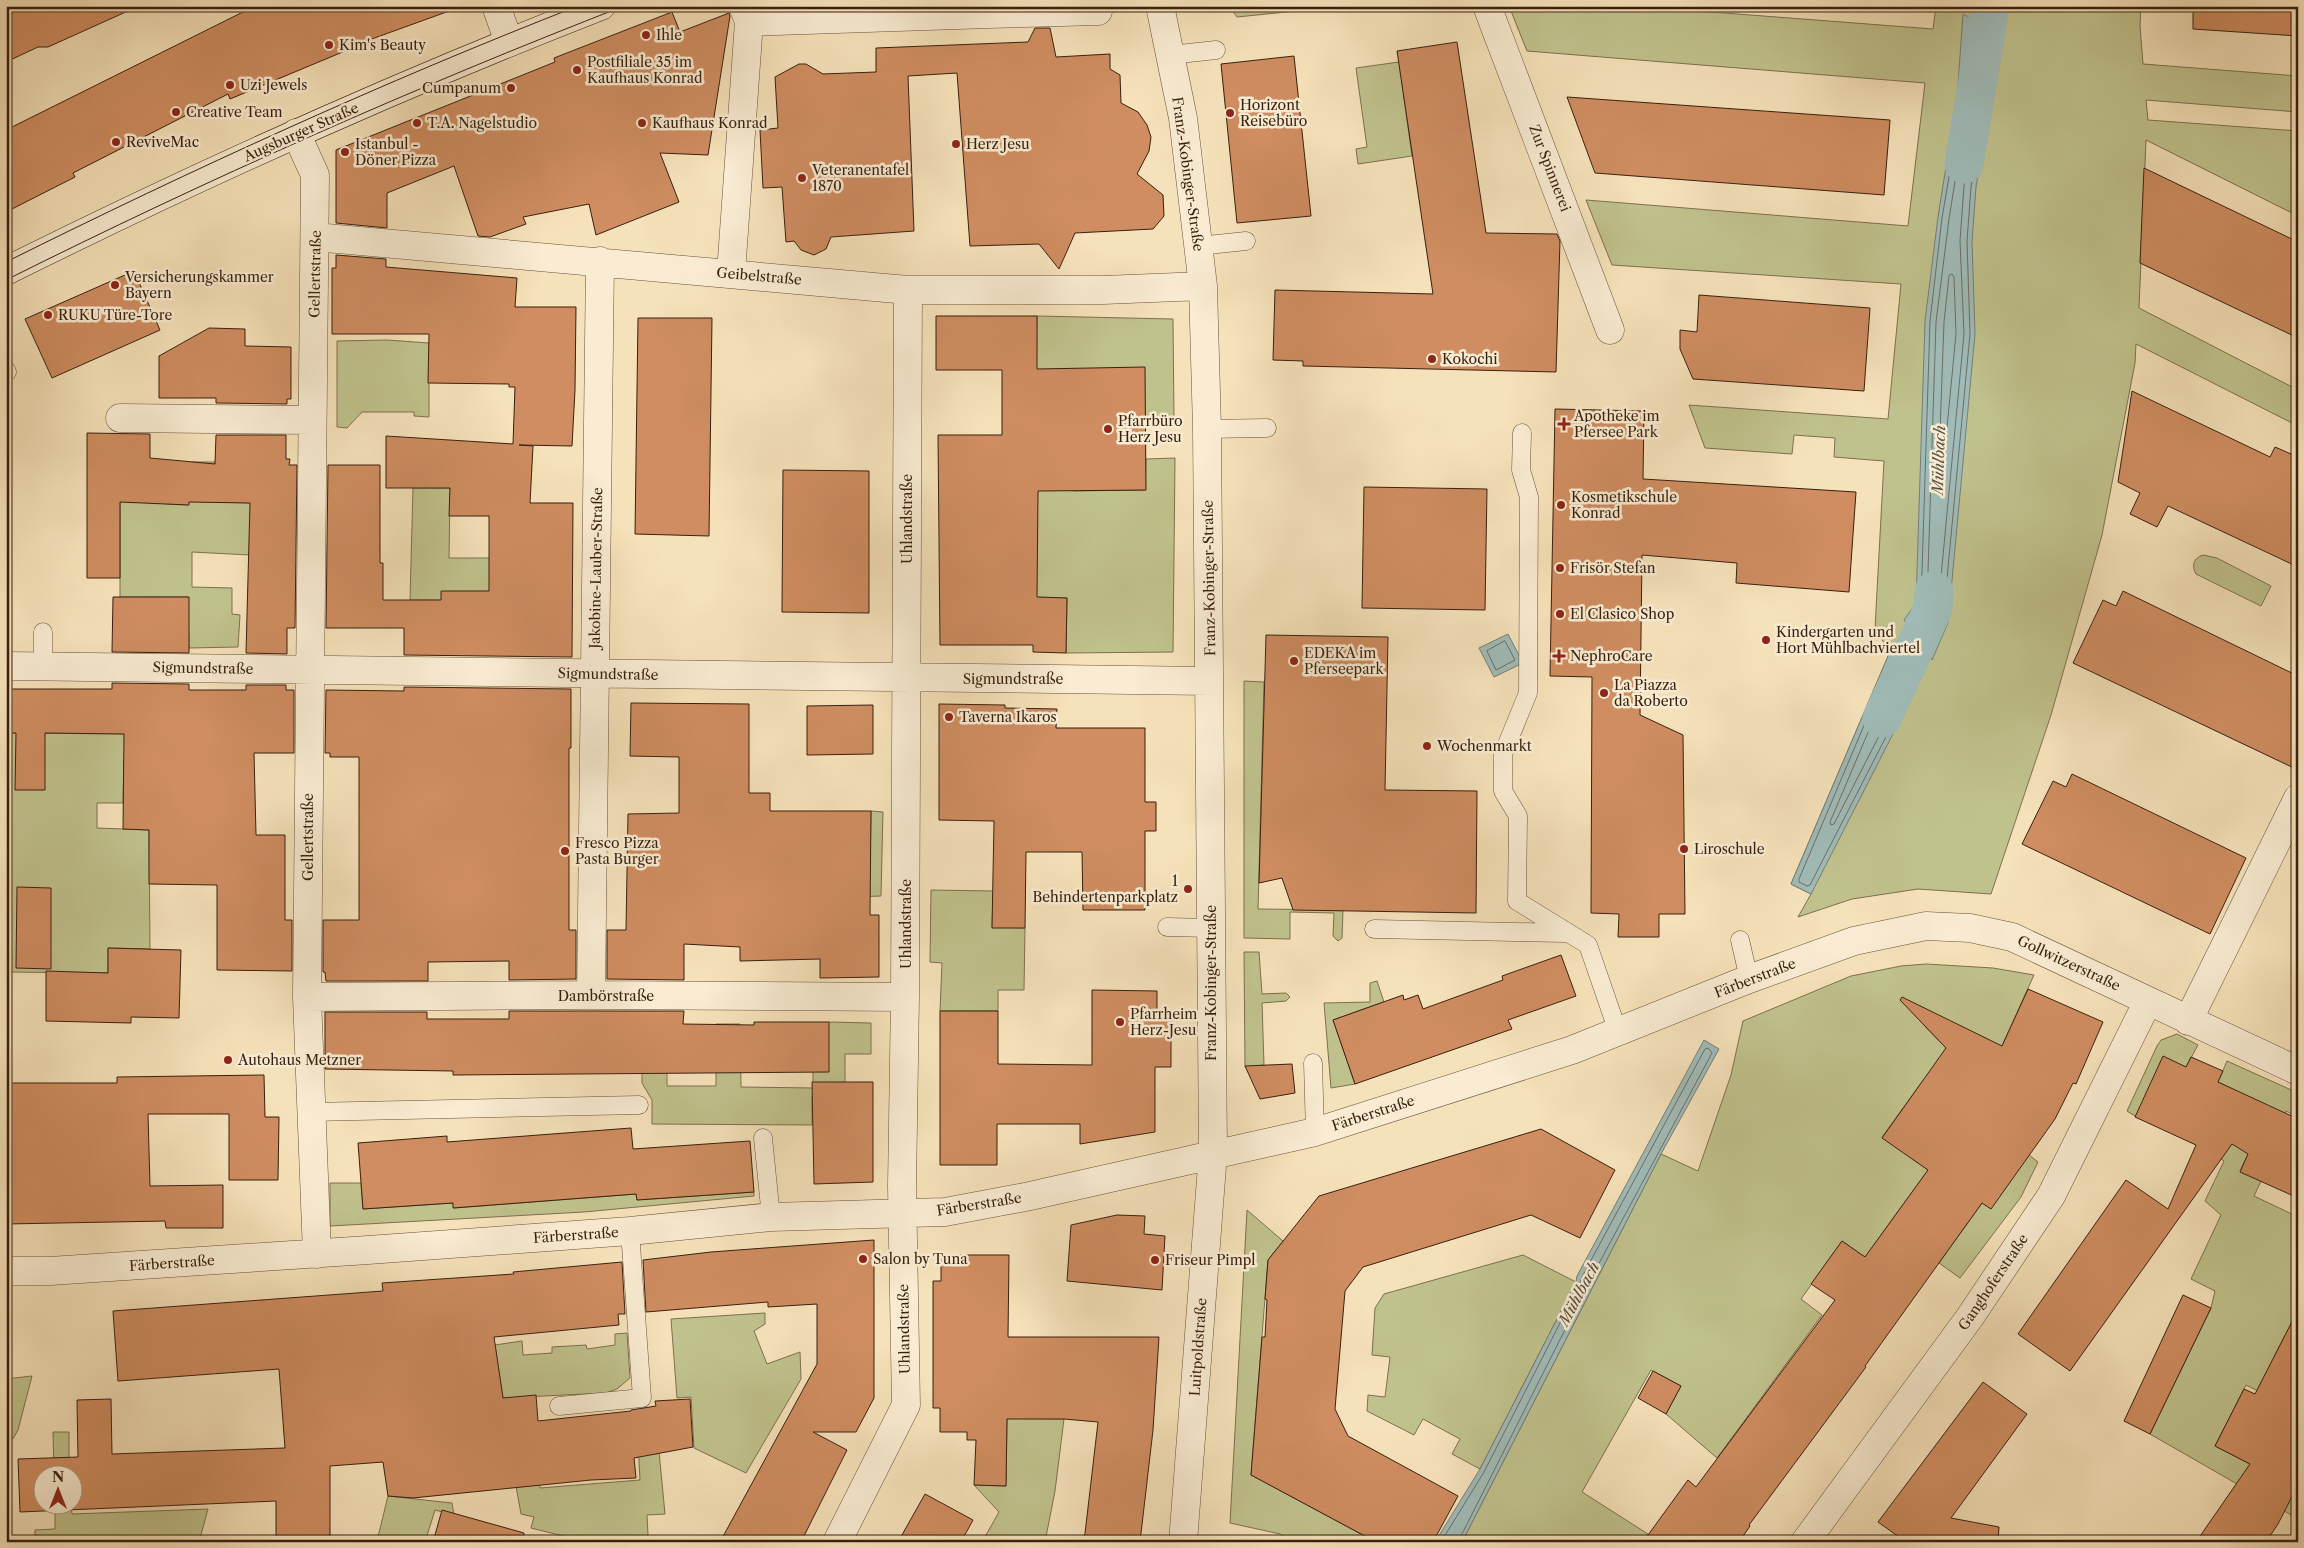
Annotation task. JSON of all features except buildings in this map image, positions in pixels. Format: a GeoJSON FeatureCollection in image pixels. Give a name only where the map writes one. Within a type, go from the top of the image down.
{"type":"FeatureCollection","features":[{"type":"Feature","properties":{"kind":"street"},"geometry":{"type":"LineString","coordinates":[[496,6],[509,42]]}},
{"type":"Feature","properties":{"kind":"street","name":"Augsburger Straße"},"geometry":{"type":"LineString","coordinates":[[6,271],[125,212],[296,133],[509,42],[601,6]]}},
{"type":"Feature","properties":{"kind":"street","name":"Franz-Kobinger-Straße"},"geometry":{"type":"LineString","coordinates":[[1160,6],[1183,118],[1203,286],[1207,429],[1213,1153]]}},
{"type":"Feature","properties":{"kind":"street","name":"Zur Spinnerei"},"geometry":{"type":"LineString","coordinates":[[1487,6],[1610,330]]}},
{"type":"Feature","properties":{"kind":"street"},"geometry":{"type":"LineString","coordinates":[[731,273],[746,14],[988,10],[1098,11]]}},
{"type":"Feature","properties":{"kind":"street","name":"Gellertstraße"},"geometry":{"type":"LineString","coordinates":[[296,133],[315,175],[307,997],[317,1254]]}},
{"type":"Feature","properties":{"kind":"street","name":"Geibelstraße"},"geometry":{"type":"LineString","coordinates":[[315,237],[908,290],[1104,290],[1203,286]]}},
{"type":"Feature","properties":{"kind":"street","name":"Jakobine-Lauber-Straße"},"geometry":{"type":"LineString","coordinates":[[590,995],[600,261]]}},
{"type":"Feature","properties":{"kind":"street","name":"Uhlandstraße"},"geometry":{"type":"LineString","coordinates":[[837,1542],[906,1405],[902,1212],[905,997],[908,290]]}},
{"type":"Feature","properties":{"kind":"street"},"geometry":{"type":"LineString","coordinates":[[120,418],[312,420]]}},
{"type":"Feature","properties":{"kind":"street","name":"Sigmundstraße"},"geometry":{"type":"LineString","coordinates":[[6,666],[907,679],[1209,681]]}},
{"type":"Feature","properties":{"kind":"street"},"geometry":{"type":"LineString","coordinates":[[2188,1021],[2298,798]]}},
{"type":"Feature","properties":{"kind":"street","name":"Gollwitzerstraße"},"geometry":{"type":"LineString","coordinates":[[1854,940],[1926,926],[1970,928],[2012,937],[2188,1021],[2296,1064]]}},
{"type":"Feature","properties":{"kind":"street","name":"Färberstraße"},"geometry":{"type":"LineString","coordinates":[[6,1271],[50,1271],[317,1254],[630,1231],[771,1217],[945,1212],[1030,1196],[1213,1153],[1315,1132],[1572,1050],[1749,979],[1854,940]]}},
{"type":"Feature","properties":{"kind":"street","name":"Dambörstraße"},"geometry":{"type":"LineString","coordinates":[[307,997],[590,995],[905,997]]}},
{"type":"Feature","properties":{"kind":"street","name":"Ganghoferstraße"},"geometry":{"type":"LineString","coordinates":[[1812,1539],[1970,1317],[2051,1196],[2148,1001]]}},
{"type":"Feature","properties":{"kind":"street","name":"Luitpoldstraße"},"geometry":{"type":"LineString","coordinates":[[1183,1542],[1213,1153]]}},
{"type":"Feature","properties":{"kind":"lane"},"geometry":{"type":"LineString","coordinates":[[1170,55],[1216,50]]}},
{"type":"Feature","properties":{"kind":"lane"},"geometry":{"type":"LineString","coordinates":[[1198,246],[1246,241]]}},
{"type":"Feature","properties":{"kind":"lane"},"geometry":{"type":"LineString","coordinates":[[1207,429],[1267,428]]}},
{"type":"Feature","properties":{"kind":"lane"},"geometry":{"type":"LineString","coordinates":[[1522,433],[1521,470],[1529,497],[1528,693],[1504,754],[1504,791],[1518,816],[1517,901],[1588,946],[1618,1032]]}},
{"type":"Feature","properties":{"kind":"lane"},"geometry":{"type":"LineString","coordinates":[[43,632],[43,666]]}},
{"type":"Feature","properties":{"kind":"lane"},"geometry":{"type":"LineString","coordinates":[[1167,927],[1211,928]]}},
{"type":"Feature","properties":{"kind":"lane"},"geometry":{"type":"LineString","coordinates":[[1374,929],[1567,932]]}},
{"type":"Feature","properties":{"kind":"lane"},"geometry":{"type":"LineString","coordinates":[[1740,940],[1749,979]]}},
{"type":"Feature","properties":{"kind":"lane"},"geometry":{"type":"LineString","coordinates":[[1313,1063],[1315,1132]]}},
{"type":"Feature","properties":{"kind":"lane"},"geometry":{"type":"LineString","coordinates":[[310,1112],[639,1105]]}},
{"type":"Feature","properties":{"kind":"lane"},"geometry":{"type":"LineString","coordinates":[[764,1138],[771,1217]]}},
{"type":"Feature","properties":{"kind":"lane"},"geometry":{"type":"LineString","coordinates":[[559,1406],[642,1398],[630,1231]]}},
{"type":"Feature","properties":{"kind":"green space"},"geometry":{"type":"Polygon","coordinates":[[[1255,6],[1325,6],[1326,8],[1237,17],[1232,10],[1255,6]]]}},
{"type":"Feature","properties":{"kind":"green space"},"geometry":{"type":"Polygon","coordinates":[[[1509,6],[1633,6],[1933,29],[1936,6],[2141,6],[2140,26],[2143,64],[2298,76],[2298,112],[2146,100],[2148,120],[2298,131],[2298,216],[2146,140],[2139,308],[2298,390],[2298,426],[2136,344],[2135,363],[2102,535],[2051,715],[1991,894],[1918,889],[1852,899],[1798,917],[1811,894],[1791,884],[1890,652],[1875,629],[1884,461],[1834,457],[1835,438],[1794,435],[1792,454],[1705,448],[1689,405],[1888,419],[1901,284],[1612,265],[1586,200],[1908,226],[1925,83],[1527,51],[1509,6]]]}},
{"type":"Feature","properties":{"kind":"green space"},"geometry":{"type":"Polygon","coordinates":[[[1399,62],[1412,156],[1358,164],[1356,149],[1367,147],[1356,68],[1399,62]]]}},
{"type":"Feature","properties":{"kind":"green space"},"geometry":{"type":"Polygon","coordinates":[[[1037,316],[1173,319],[1174,419],[1145,421],[1073,491],[1145,490],[1146,459],[1175,458],[1173,652],[1066,653],[1067,598],[1034,597],[1037,316]]]}},
{"type":"Feature","properties":{"kind":"green space"},"geometry":{"type":"Polygon","coordinates":[[[387,340],[429,343],[429,417],[414,416],[414,412],[362,412],[347,428],[337,427],[337,341],[387,340]]]}},
{"type":"Feature","properties":{"kind":"green space"},"geometry":{"type":"Polygon","coordinates":[[[192,462],[215,462],[215,502],[291,504],[250,555],[192,552],[192,587],[232,588],[232,614],[240,615],[238,647],[189,648],[188,597],[120,597],[120,496],[168,488],[167,504],[188,505],[192,462]]]}},
{"type":"Feature","properties":{"kind":"green space"},"geometry":{"type":"Polygon","coordinates":[[[413,488],[450,488],[449,558],[489,558],[518,601],[410,600],[413,488]]]}},
{"type":"Feature","properties":{"kind":"green space"},"geometry":{"type":"Polygon","coordinates":[[[2203,555],[2217,558],[2271,586],[2261,606],[2196,574],[2194,562],[2203,555]]]}},
{"type":"Feature","properties":{"kind":"green space"},"geometry":{"type":"Polygon","coordinates":[[[1244,681],[1264,682],[1258,909],[1343,910],[1342,938],[1338,941],[1333,936],[1334,913],[1290,912],[1290,939],[1244,938],[1244,681]]]}},
{"type":"Feature","properties":{"kind":"green space"},"geometry":{"type":"Polygon","coordinates":[[[6,733],[139,734],[150,760],[124,760],[123,803],[97,803],[97,828],[149,830],[150,949],[108,948],[108,973],[6,972],[6,733]]]}},
{"type":"Feature","properties":{"kind":"green space"},"geometry":{"type":"Polygon","coordinates":[[[871,811],[883,812],[881,896],[821,898],[825,873],[870,873],[871,811]]]}},
{"type":"Feature","properties":{"kind":"green space"},"geometry":{"type":"Polygon","coordinates":[[[931,890],[993,891],[992,927],[1025,928],[1024,990],[998,990],[998,1011],[940,1011],[942,963],[930,962],[931,890]]]}},
{"type":"Feature","properties":{"kind":"green space"},"geometry":{"type":"Polygon","coordinates":[[[1244,952],[1259,952],[1262,994],[1286,993],[1290,997],[1286,1001],[1262,1003],[1264,1065],[1245,1067],[1244,952]]]}},
{"type":"Feature","properties":{"kind":"green space"},"geometry":{"type":"Polygon","coordinates":[[[1926,964],[1993,968],[2034,975],[2002,1046],[1999,1045],[1965,1109],[1924,1079],[1882,1137],[1928,1170],[1865,1257],[1842,1241],[1801,1299],[1822,1315],[1717,1458],[1666,1414],[1681,1386],[1651,1370],[1582,1492],[1648,1534],[1643,1542],[1462,1542],[1661,1154],[1698,1171],[1731,1075],[1743,1021],[1851,976],[1901,966],[1926,964]],[[1932,1013],[1922,1023],[1938,1040],[1932,1013]]]}},
{"type":"Feature","properties":{"kind":"green space"},"geometry":{"type":"Polygon","coordinates":[[[1377,981],[1384,1002],[1333,1020],[1355,1084],[1331,1088],[1324,1003],[1370,1002],[1370,983],[1377,981]]]}},
{"type":"Feature","properties":{"kind":"green space"},"geometry":{"type":"Polygon","coordinates":[[[829,1022],[871,1023],[871,1054],[845,1054],[845,1082],[812,1096],[812,1125],[652,1124],[652,1100],[642,1083],[642,1023],[667,1023],[667,1086],[716,1086],[716,1024],[740,1024],[741,1087],[813,1088],[813,1051],[829,1022]]]}},
{"type":"Feature","properties":{"kind":"green space"},"geometry":{"type":"Polygon","coordinates":[[[2177,1034],[2198,1045],[2186,1067],[2135,1116],[2127,1111],[2157,1046],[2161,1040],[2177,1034]]]}},
{"type":"Feature","properties":{"kind":"green space"},"geometry":{"type":"Polygon","coordinates":[[[2227,1061],[2298,1093],[2298,1117],[2286,1111],[2285,1116],[2270,1108],[2240,1171],[2261,1181],[2254,1196],[2298,1217],[2298,1310],[2275,1355],[2298,1367],[2298,1411],[2246,1385],[2215,1446],[2296,1488],[2298,1485],[2298,1519],[2150,1434],[2211,1308],[2215,1291],[2191,1279],[2221,1215],[2205,1201],[2224,1161],[2211,1152],[2238,1092],[2218,1082],[2227,1061]]]}},
{"type":"Feature","properties":{"kind":"green space"},"geometry":{"type":"Polygon","coordinates":[[[2029,1155],[2038,1162],[2021,1197],[1960,1278],[1939,1263],[1982,1203],[2029,1155]]]}},
{"type":"Feature","properties":{"kind":"green space"},"geometry":{"type":"Polygon","coordinates":[[[330,1183],[361,1183],[363,1209],[453,1203],[454,1208],[636,1194],[637,1200],[754,1192],[754,1196],[584,1212],[330,1226],[330,1183]]]}},
{"type":"Feature","properties":{"kind":"green space"},"geometry":{"type":"Polygon","coordinates":[[[1247,1210],[1283,1241],[1268,1260],[1251,1475],[1376,1542],[1293,1542],[1280,1534],[1230,1523],[1247,1210]]]}},
{"type":"Feature","properties":{"kind":"green space"},"geometry":{"type":"Polygon","coordinates":[[[1523,1255],[1576,1282],[1480,1469],[1452,1454],[1460,1439],[1423,1419],[1414,1435],[1367,1411],[1368,1395],[1385,1397],[1390,1357],[1372,1355],[1375,1308],[1384,1294],[1523,1255]]]}},
{"type":"Feature","properties":{"kind":"green space"},"geometry":{"type":"Polygon","coordinates":[[[765,1313],[765,1324],[754,1331],[767,1364],[800,1352],[801,1379],[746,1473],[694,1448],[691,1397],[677,1398],[671,1319],[765,1313]]]}},
{"type":"Feature","properties":{"kind":"green space"},"geometry":{"type":"Polygon","coordinates":[[[627,1333],[630,1378],[617,1389],[606,1393],[503,1398],[495,1345],[522,1341],[523,1355],[552,1353],[552,1347],[586,1345],[587,1349],[615,1345],[615,1334],[627,1333]]]}},
{"type":"Feature","properties":{"kind":"green space"},"geometry":{"type":"Polygon","coordinates":[[[32,1376],[18,1430],[6,1451],[6,1379],[32,1376]]]}},
{"type":"Feature","properties":{"kind":"green space"},"geometry":{"type":"Polygon","coordinates":[[[1007,1418],[1064,1419],[1055,1491],[1045,1542],[982,1542],[999,1512],[974,1485],[1006,1486],[1007,1418]]]}},
{"type":"Feature","properties":{"kind":"green space"},"geometry":{"type":"Polygon","coordinates":[[[53,1432],[69,1432],[69,1458],[62,1466],[54,1466],[53,1432]]]}},
{"type":"Feature","properties":{"kind":"green space"},"geometry":{"type":"Polygon","coordinates":[[[658,1441],[665,1514],[647,1515],[648,1535],[642,1542],[587,1542],[531,1528],[534,1517],[521,1514],[511,1458],[537,1456],[540,1488],[640,1480],[638,1442],[658,1441]]]}},
{"type":"Feature","properties":{"kind":"green space"},"geometry":{"type":"Polygon","coordinates":[[[388,1496],[452,1503],[454,1515],[435,1510],[425,1542],[395,1542],[378,1537],[388,1496]]]}},
{"type":"Feature","properties":{"kind":"green space"},"geometry":{"type":"Polygon","coordinates":[[[208,1509],[199,1542],[35,1542],[35,1530],[55,1529],[55,1516],[208,1509]]]}},
{"type":"Feature","properties":{"kind":"water"},"geometry":{"type":"Polygon","coordinates":[[[1963,14],[2001,33],[1994,88],[1958,84],[1963,14]]]}},
{"type":"Feature","properties":{"kind":"water"},"geometry":{"type":"Polygon","coordinates":[[[1955,110],[1988,114],[1976,187],[1972,241],[1975,334],[1948,623],[1932,660],[1904,620],[1916,603],[1925,321],[1938,217],[1955,110]]]}},
{"type":"Feature","properties":{"kind":"water"},"geometry":{"type":"Polygon","coordinates":[[[1508,634],[1523,663],[1494,677],[1479,648],[1508,634]]]}},
{"type":"Feature","properties":{"kind":"water"},"geometry":{"type":"Polygon","coordinates":[[[1891,649],[1917,687],[1811,894],[1791,884],[1891,649]]]}},
{"type":"Feature","properties":{"kind":"water"},"geometry":{"type":"Polygon","coordinates":[[[1704,1040],[1719,1049],[1661,1154],[1462,1542],[1435,1542],[1480,1469],[1576,1282],[1577,1276],[1704,1040]]]}},
{"type":"Feature","properties":{"kind":"waterway","name":"Mühlbach"},"geometry":{"type":"LineString","coordinates":[[1964,164],[1990,6]]}},
{"type":"Feature","properties":{"kind":"waterway","name":"Mühlbach"},"geometry":{"type":"LineString","coordinates":[[1882,718],[1933,609],[1934,591]]}},
{"type":"Feature","properties":{"kind":"tram line"},"geometry":{"type":"LineString","coordinates":[[6,262],[147,193],[289,128],[433,65],[578,6]]}},
{"type":"Feature","properties":{"kind":"tram line"},"geometry":{"type":"LineString","coordinates":[[6,280],[158,206],[312,136],[467,69],[624,6]]}},
{"type":"Feature","properties":{"kind":"place","name":"Ihle"},"geometry":{"type":"Point","coordinates":[646,35]}},
{"type":"Feature","properties":{"kind":"place","name":"Kim's Beauty"},"geometry":{"type":"Point","coordinates":[329,45]}},
{"type":"Feature","properties":{"kind":"place","name":"Postfiliale 35 im Kaufhaus Konrad"},"geometry":{"type":"Point","coordinates":[577,70]}},
{"type":"Feature","properties":{"kind":"place","name":"Uzi Jewels"},"geometry":{"type":"Point","coordinates":[230,85]}},
{"type":"Feature","properties":{"kind":"place","name":"Cumpanum"},"geometry":{"type":"Point","coordinates":[511,88]}},
{"type":"Feature","properties":{"kind":"place","name":"Creative Team"},"geometry":{"type":"Point","coordinates":[176,112]}},
{"type":"Feature","properties":{"kind":"place","name":"Horizont Reisebüro"},"geometry":{"type":"Point","coordinates":[1230,113]}},
{"type":"Feature","properties":{"kind":"place","name":"T.A. Nagelstudio"},"geometry":{"type":"Point","coordinates":[417,123]}},
{"type":"Feature","properties":{"kind":"place","name":"Kaufhaus Konrad"},"geometry":{"type":"Point","coordinates":[642,123]}},
{"type":"Feature","properties":{"kind":"place","name":"ReviveMac"},"geometry":{"type":"Point","coordinates":[116,142]}},
{"type":"Feature","properties":{"kind":"place","name":"Herz Jesu"},"geometry":{"type":"Point","coordinates":[956,144]}},
{"type":"Feature","properties":{"kind":"place","name":"Istanbul - Döner Pizza"},"geometry":{"type":"Point","coordinates":[345,152]}},
{"type":"Feature","properties":{"kind":"place","name":"Veteranentafel 1870"},"geometry":{"type":"Point","coordinates":[802,178]}},
{"type":"Feature","properties":{"kind":"place","name":"Versicherungskammer Bayern"},"geometry":{"type":"Point","coordinates":[115,285]}},
{"type":"Feature","properties":{"kind":"place","name":"RUKU Türe-Tore"},"geometry":{"type":"Point","coordinates":[48,315]}},
{"type":"Feature","properties":{"kind":"place","name":"Kokochi"},"geometry":{"type":"Point","coordinates":[1432,359]}},
{"type":"Feature","properties":{"kind":"place","name":"Apotheke im Pfersee Park"},"geometry":{"type":"Point","coordinates":[1564,424]}},
{"type":"Feature","properties":{"kind":"place","name":"Pfarrbüro Herz Jesu"},"geometry":{"type":"Point","coordinates":[1108,429]}},
{"type":"Feature","properties":{"kind":"place","name":"Kosmetikschule Konrad"},"geometry":{"type":"Point","coordinates":[1561,505]}},
{"type":"Feature","properties":{"kind":"place","name":"Frisör Stefan"},"geometry":{"type":"Point","coordinates":[1560,568]}},
{"type":"Feature","properties":{"kind":"place","name":"El Clasico Shop"},"geometry":{"type":"Point","coordinates":[1560,614]}},
{"type":"Feature","properties":{"kind":"place","name":"Kindergarten und Hort Mühlbachviertel"},"geometry":{"type":"Point","coordinates":[1766,640]}},
{"type":"Feature","properties":{"kind":"place","name":"NephroCare"},"geometry":{"type":"Point","coordinates":[1559,656]}},
{"type":"Feature","properties":{"kind":"place","name":"EDEKA im Pferseepark"},"geometry":{"type":"Point","coordinates":[1294,661]}},
{"type":"Feature","properties":{"kind":"place","name":"La Piazza da Roberto"},"geometry":{"type":"Point","coordinates":[1604,693]}},
{"type":"Feature","properties":{"kind":"place","name":"Taverna Ikaros"},"geometry":{"type":"Point","coordinates":[949,717]}},
{"type":"Feature","properties":{"kind":"place","name":"Wochenmarkt"},"geometry":{"type":"Point","coordinates":[1427,746]}},
{"type":"Feature","properties":{"kind":"place","name":"Liroschule"},"geometry":{"type":"Point","coordinates":[1684,849]}},
{"type":"Feature","properties":{"kind":"place","name":"Fresco Pizza Pasta Burger"},"geometry":{"type":"Point","coordinates":[565,851]}},
{"type":"Feature","properties":{"kind":"place","name":"1 Behindertenparkplatz"},"geometry":{"type":"Point","coordinates":[1188,889]}},
{"type":"Feature","properties":{"kind":"place","name":"Pfarrheim Herz-Jesu"},"geometry":{"type":"Point","coordinates":[1120,1022]}},
{"type":"Feature","properties":{"kind":"place","name":"Autohaus Metzner"},"geometry":{"type":"Point","coordinates":[228,1060]}},
{"type":"Feature","properties":{"kind":"place","name":"Salon by Tuna"},"geometry":{"type":"Point","coordinates":[863,1259]}},
{"type":"Feature","properties":{"kind":"place","name":"Friseur Pimpl"},"geometry":{"type":"Point","coordinates":[1155,1260]}}]}
